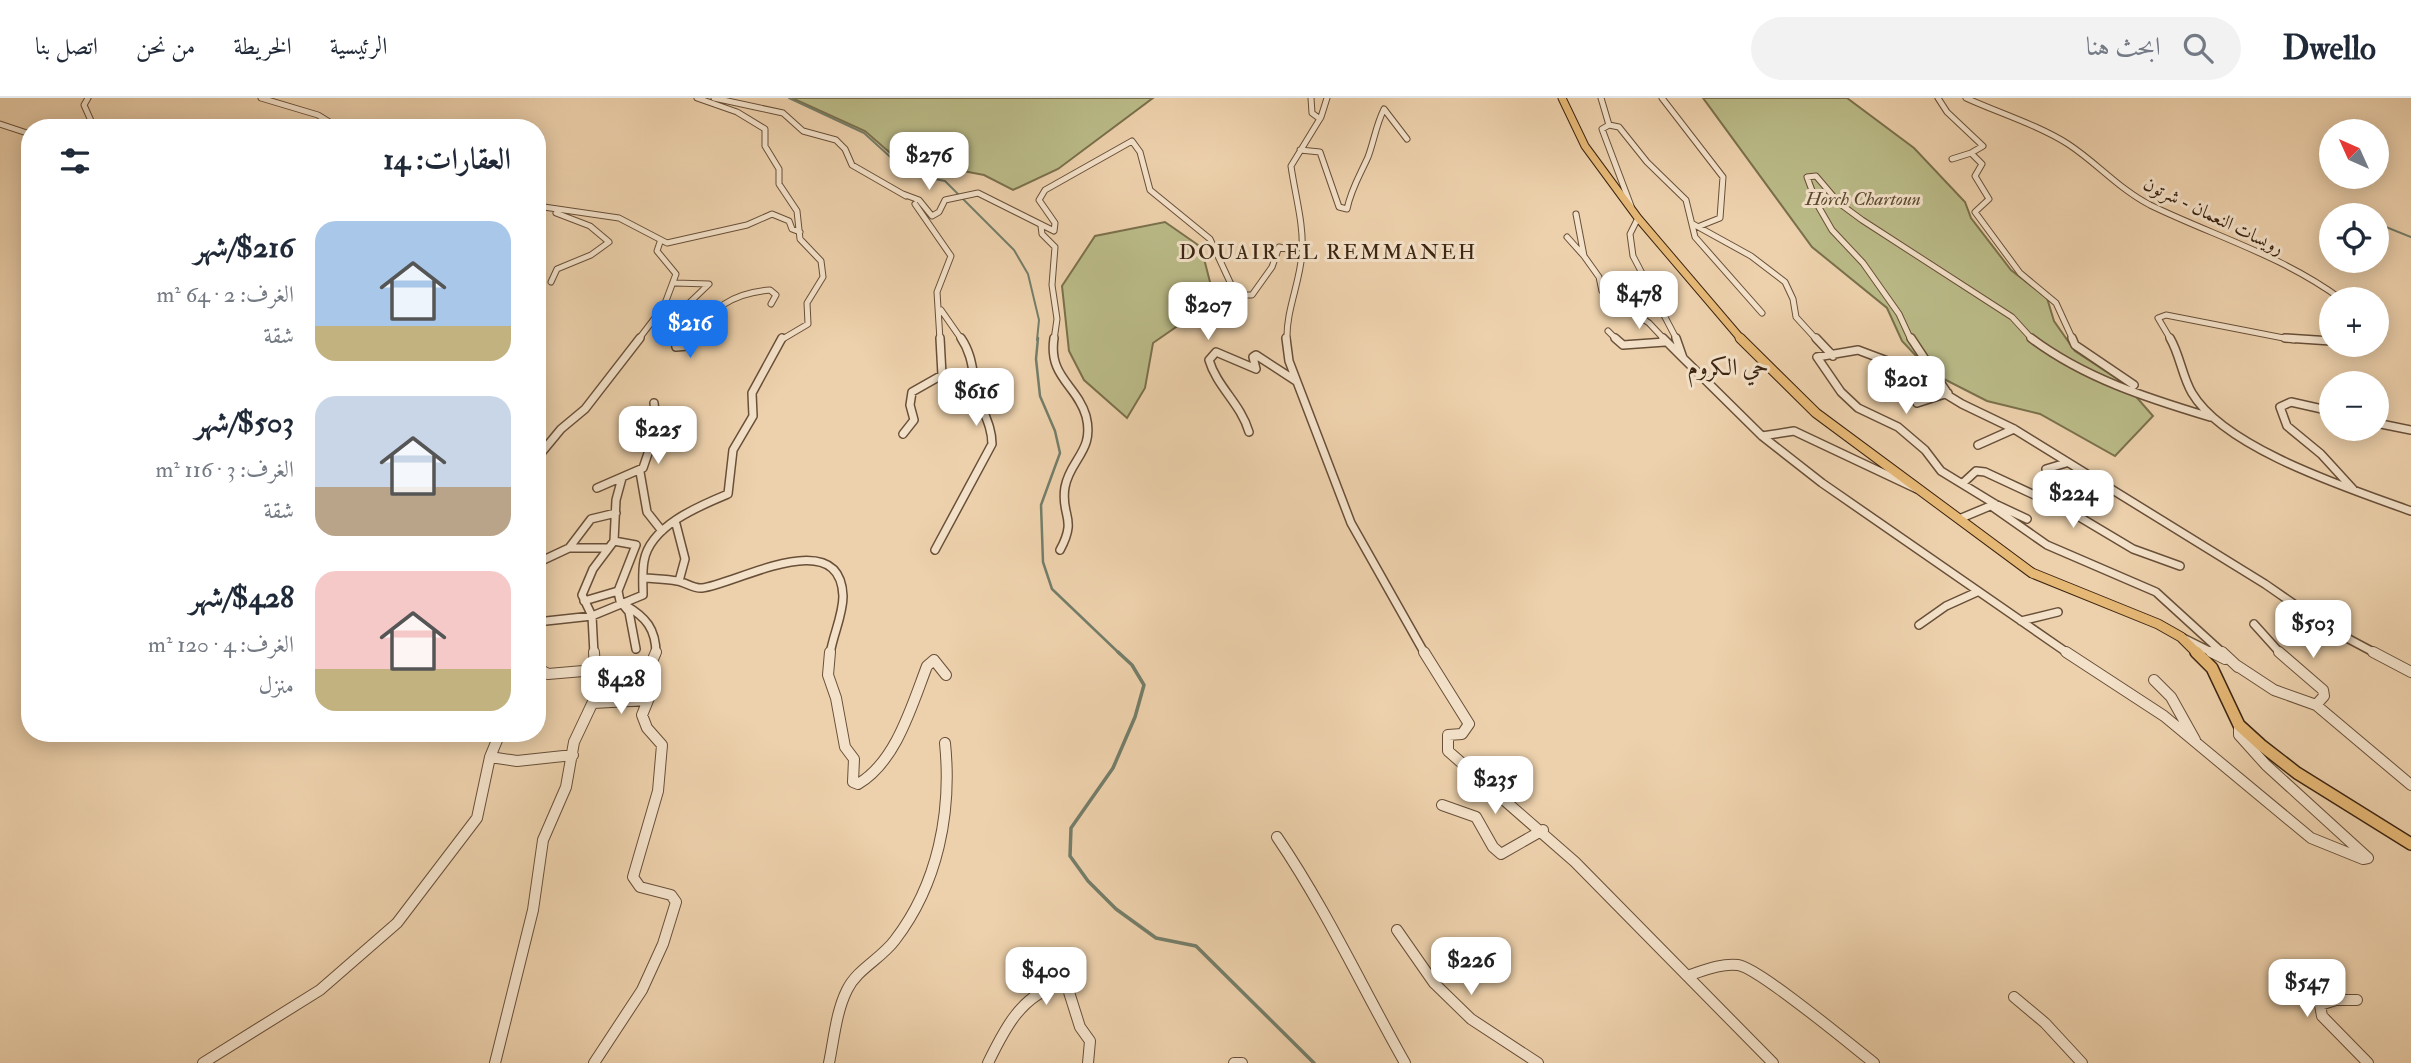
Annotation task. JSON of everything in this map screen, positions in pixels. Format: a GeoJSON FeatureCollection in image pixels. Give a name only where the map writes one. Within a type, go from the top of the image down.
{"type":"FeatureCollection","features":[{"type":"Feature","properties":{"kind":"main road"},"geometry":{"type":"LineString","coordinates":[[1562,98],[1585,146],[1638,218],[1734,332],[1787,387],[1845,437],[2032,573],[2181,637],[2212,668],[2239,725],[2297,772],[2411,845]]}},
{"type":"Feature","properties":{"kind":"street"},"geometry":{"type":"LineString","coordinates":[[88,98],[84,105],[90,119]]}},
{"type":"Feature","properties":{"kind":"street"},"geometry":{"type":"LineString","coordinates":[[261,98],[324,119]]}},
{"type":"Feature","properties":{"kind":"street"},"geometry":{"type":"LineString","coordinates":[[546,622],[574,621],[625,605],[643,595],[645,555],[652,541],[697,507],[728,494],[733,450],[753,416],[752,393],[784,335],[801,329],[809,322],[807,303],[821,282],[824,270],[821,261],[803,243],[797,211],[779,184],[779,169],[765,146],[767,135],[764,128],[738,112],[698,98]]}},
{"type":"Feature","properties":{"kind":"street"},"geometry":{"type":"LineString","coordinates":[[714,98],[783,113],[803,131],[836,140],[845,149],[852,165],[919,200],[932,216],[937,214],[945,200],[985,195],[1050,232],[1057,230],[1039,200],[1045,190],[1132,141],[1140,149],[1144,181],[1150,190],[1210,239],[1236,295],[1252,295],[1272,267],[1279,247],[1295,251],[1302,258]]}},
{"type":"Feature","properties":{"kind":"street"},"geometry":{"type":"LineString","coordinates":[[1311,98],[1312,113],[1320,120]]}},
{"type":"Feature","properties":{"kind":"street"},"geometry":{"type":"LineString","coordinates":[[1327,98],[1320,120],[1292,166],[1303,235],[1302,258],[1284,332],[1289,362],[1351,523],[1440,681],[1469,724],[1462,734],[1448,735],[1448,751],[1543,830],[1690,975],[1773,1063]]}},
{"type":"Feature","properties":{"kind":"street"},"geometry":{"type":"LineString","coordinates":[[1601,98],[1609,125]]}},
{"type":"Feature","properties":{"kind":"street"},"geometry":{"type":"LineString","coordinates":[[1662,98],[1723,177],[1719,201],[1722,214],[1720,218],[1696,225]]}},
{"type":"Feature","properties":{"kind":"street"},"geometry":{"type":"LineString","coordinates":[[1938,98],[1955,120],[1978,138],[1983,148],[1952,159]]}},
{"type":"Feature","properties":{"kind":"street","name":"رويسات النعمان - شرتون"},"geometry":{"type":"LineString","coordinates":[[1966,98],[2068,144],[2102,173],[2148,204],[2246,245],[2325,287]]}},
{"type":"Feature","properties":{"kind":"street"},"geometry":{"type":"LineString","coordinates":[[1300,150],[1320,152],[1325,175],[1339,207],[1347,209],[1352,187],[1368,156],[1375,127],[1384,109],[1407,139]]}},
{"type":"Feature","properties":{"kind":"street"},"geometry":{"type":"LineString","coordinates":[[0,124],[21,131]]}},
{"type":"Feature","properties":{"kind":"street"},"geometry":{"type":"LineString","coordinates":[[1631,206],[1602,129],[1609,125],[1619,127],[1647,162],[1686,200],[1696,225],[1695,237],[1714,262],[1762,313]]}},
{"type":"Feature","properties":{"kind":"street"},"geometry":{"type":"LineString","coordinates":[[1971,153],[1982,164],[1975,176],[1989,195],[1989,199],[1975,212],[2020,272],[2056,303],[2076,345],[2118,376],[2174,404]]}},
{"type":"Feature","properties":{"kind":"street"},"geometry":{"type":"LineString","coordinates":[[1948,394],[1916,349],[1899,314],[1863,262],[1832,230],[1817,204],[1807,177],[1816,176],[1839,203],[1862,220],[2012,317],[2023,332],[2041,347],[2109,381],[2210,417],[2258,447],[2355,491],[2411,511]]}},
{"type":"Feature","properties":{"kind":"street"},"geometry":{"type":"LineString","coordinates":[[903,434],[914,420],[910,401],[912,392],[942,375],[938,287],[951,256],[913,201],[904,194]]}},
{"type":"Feature","properties":{"kind":"street"},"geometry":{"type":"LineString","coordinates":[[547,208],[619,218],[660,242],[667,243],[747,225],[772,214],[789,221],[793,230],[800,232]]}},
{"type":"Feature","properties":{"kind":"street"},"geometry":{"type":"LineString","coordinates":[[547,208],[590,226],[609,242],[591,255],[557,269],[551,282]]}},
{"type":"Feature","properties":{"kind":"street"},"geometry":{"type":"LineString","coordinates":[[1576,214],[1584,256]]}},
{"type":"Feature","properties":{"kind":"street"},"geometry":{"type":"LineString","coordinates":[[1638,218],[1630,234],[1633,256],[1674,331],[1683,358]]}},
{"type":"Feature","properties":{"kind":"street"},"geometry":{"type":"LineString","coordinates":[[1696,225],[1751,256],[1785,282],[1793,299],[1796,317],[1833,356]]}},
{"type":"Feature","properties":{"kind":"street"},"geometry":{"type":"LineString","coordinates":[[1041,226],[1042,234],[1055,247],[1052,293],[1057,312],[1052,351],[1055,366],[1082,402],[1088,419],[1088,441],[1064,488],[1071,517],[1071,532],[1060,550]]}},
{"type":"Feature","properties":{"kind":"street"},"geometry":{"type":"LineString","coordinates":[[1567,237],[1599,277],[1606,296],[1642,317],[1762,436],[1822,483],[1977,592],[2164,716],[2311,838],[2363,859],[2368,858],[2266,765],[2239,735],[2239,725]]}},
{"type":"Feature","properties":{"kind":"street"},"geometry":{"type":"LineString","coordinates":[[546,447],[561,429],[585,409],[664,306],[675,283],[676,274],[657,251],[660,242]]}},
{"type":"Feature","properties":{"kind":"street"},"geometry":{"type":"LineString","coordinates":[[675,283],[709,284],[685,307],[674,335],[676,347],[688,346],[723,301],[736,295],[771,290],[776,295],[771,304]]}},
{"type":"Feature","properties":{"kind":"street"},"geometry":{"type":"LineString","coordinates":[[935,550],[992,444],[993,429],[976,390],[977,377],[973,358],[962,339],[946,323],[938,305]]}},
{"type":"Feature","properties":{"kind":"street"},"geometry":{"type":"LineString","coordinates":[[2210,417],[2191,392],[2173,342],[2158,316],[2179,317],[2301,341],[2319,341]]}},
{"type":"Feature","properties":{"kind":"street"},"geometry":{"type":"LineString","coordinates":[[1608,331],[1623,345],[1665,342]]}},
{"type":"Feature","properties":{"kind":"street"},"geometry":{"type":"LineString","coordinates":[[2238,667],[2156,592],[2048,545],[1963,482],[1941,471],[1925,450],[1898,427],[1866,413],[1849,400],[1817,362],[1817,358],[1858,350],[1867,352],[1948,394],[2014,429],[2237,566],[2341,635],[2411,672]]}},
{"type":"Feature","properties":{"kind":"street"},"geometry":{"type":"LineString","coordinates":[[1249,432],[1245,413],[1214,379],[1209,360],[1216,352],[1222,352],[1237,363],[1256,369],[1253,356],[1256,355],[1296,381]]}},
{"type":"Feature","properties":{"kind":"street"},"geometry":{"type":"LineString","coordinates":[[1917,403],[1948,394]]}},
{"type":"Feature","properties":{"kind":"street"},"geometry":{"type":"LineString","coordinates":[[2319,408],[2291,402],[2280,407],[2287,426],[2321,454],[2355,491]]}},
{"type":"Feature","properties":{"kind":"street"},"geometry":{"type":"LineString","coordinates":[[654,403],[657,427],[640,472],[641,498],[647,513],[662,531]]}},
{"type":"Feature","properties":{"kind":"street"},"geometry":{"type":"LineString","coordinates":[[2389,426],[2411,430]]}},
{"type":"Feature","properties":{"kind":"street"},"geometry":{"type":"LineString","coordinates":[[1978,445],[2014,429]]}},
{"type":"Feature","properties":{"kind":"street"},"geometry":{"type":"LineString","coordinates":[[1762,436],[1794,431],[1918,490]]}},
{"type":"Feature","properties":{"kind":"street"},"geometry":{"type":"LineString","coordinates":[[2046,470],[2066,463]]}},
{"type":"Feature","properties":{"kind":"street"},"geometry":{"type":"LineString","coordinates":[[1963,482],[1976,471],[1985,472],[2071,512],[2133,549],[2179,566]]}},
{"type":"Feature","properties":{"kind":"street"},"geometry":{"type":"LineString","coordinates":[[597,488],[640,472]]}},
{"type":"Feature","properties":{"kind":"street"},"geometry":{"type":"LineString","coordinates":[[495,1063],[530,923],[543,840],[566,787],[573,742],[600,687],[595,670],[592,616],[582,594],[585,584],[611,544],[622,478]]}},
{"type":"Feature","properties":{"kind":"street"},"geometry":{"type":"LineString","coordinates":[[1959,519],[1994,506],[2027,519]]}},
{"type":"Feature","properties":{"kind":"street"},"geometry":{"type":"LineString","coordinates":[[569,548],[591,519],[616,513]]}},
{"type":"Feature","properties":{"kind":"street"},"geometry":{"type":"LineString","coordinates":[[676,524],[678,539],[687,555],[686,566],[679,581]]}},
{"type":"Feature","properties":{"kind":"street"},"geometry":{"type":"LineString","coordinates":[[546,559],[569,548],[627,541],[636,545],[618,590],[620,601],[643,615],[656,636],[656,656],[648,671],[651,693],[642,715],[647,728],[660,739],[659,792],[633,877],[644,890],[671,895],[676,902],[669,925],[638,996],[594,1063]]}},
{"type":"Feature","properties":{"kind":"street"},"geometry":{"type":"LineString","coordinates":[[645,578],[679,581],[699,589],[780,563],[820,561],[831,566],[842,588],[843,600],[830,651],[828,674],[836,698],[845,747],[854,759],[853,782],[858,784],[869,780],[883,761],[908,715],[927,666],[934,660],[946,675]]}},
{"type":"Feature","properties":{"kind":"street"},"geometry":{"type":"LineString","coordinates":[[584,601],[618,590]]}},
{"type":"Feature","properties":{"kind":"street"},"geometry":{"type":"LineString","coordinates":[[1919,625],[1947,606],[1977,592]]}},
{"type":"Feature","properties":{"kind":"street"},"geometry":{"type":"LineString","coordinates":[[625,605],[636,649]]}},
{"type":"Feature","properties":{"kind":"street"},"geometry":{"type":"LineString","coordinates":[[2021,621],[2057,612]]}},
{"type":"Feature","properties":{"kind":"street"},"geometry":{"type":"LineString","coordinates":[[2254,624],[2269,643],[2323,690],[2324,696],[2316,705]]}},
{"type":"Feature","properties":{"kind":"street"},"geometry":{"type":"LineString","coordinates":[[2181,637],[2238,667],[2274,690],[2316,705],[2411,785]]}},
{"type":"Feature","properties":{"kind":"street"},"geometry":{"type":"LineString","coordinates":[[546,676],[595,670]]}},
{"type":"Feature","properties":{"kind":"street"},"geometry":{"type":"LineString","coordinates":[[2154,680],[2171,697],[2199,747]]}},
{"type":"Feature","properties":{"kind":"street"},"geometry":{"type":"LineString","coordinates":[[593,702],[648,700]]}},
{"type":"Feature","properties":{"kind":"street"},"geometry":{"type":"LineString","coordinates":[[203,1063],[320,990],[353,958],[397,923],[477,818],[489,757],[496,742]]}},
{"type":"Feature","properties":{"kind":"street"},"geometry":{"type":"LineString","coordinates":[[829,1063],[848,989],[896,939],[924,892],[947,806],[949,780],[945,743]]}},
{"type":"Feature","properties":{"kind":"street"},"geometry":{"type":"LineString","coordinates":[[489,757],[517,761],[573,755]]}},
{"type":"Feature","properties":{"kind":"street"},"geometry":{"type":"LineString","coordinates":[[1443,805],[1480,821],[1490,843],[1501,854],[1543,830]]}},
{"type":"Feature","properties":{"kind":"street"},"geometry":{"type":"LineString","coordinates":[[1277,837],[1315,892],[1342,951],[1405,1063]]}},
{"type":"Feature","properties":{"kind":"street"},"geometry":{"type":"LineString","coordinates":[[1397,930],[1434,983],[1471,1019],[1538,1063]]}},
{"type":"Feature","properties":{"kind":"street"},"geometry":{"type":"LineString","coordinates":[[1690,975],[1713,967],[1739,965],[1763,979],[1874,1063]]}},
{"type":"Feature","properties":{"kind":"street"},"geometry":{"type":"LineString","coordinates":[[988,1063],[1003,1032],[1037,994],[1049,985],[1061,985],[1068,989],[1080,1027],[1090,1041],[1088,1063]]}},
{"type":"Feature","properties":{"kind":"street"},"geometry":{"type":"LineString","coordinates":[[2014,997],[2045,1023],[2082,1063]]}},
{"type":"Feature","properties":{"kind":"street"},"geometry":{"type":"LineString","coordinates":[[2357,1000],[2336,1000],[2320,1005],[2322,1016],[2368,1063]]}},
{"type":"Feature","properties":{"kind":"street"},"geometry":{"type":"LineString","coordinates":[[1234,1063],[1242,1063]]}},
{"type":"Feature","properties":{"kind":"green space"},"geometry":{"type":"Polygon","coordinates":[[[792,98],[1153,98],[1058,169],[1013,190],[984,175],[896,158],[865,131],[792,98]]]}},
{"type":"Feature","properties":{"kind":"green space","name":"Horch Chartoun"},"geometry":{"type":"Polygon","coordinates":[[[1703,98],[1847,98],[1914,148],[1965,202],[1971,218],[2011,270],[2047,298],[2054,321],[2075,351],[2125,384],[2153,416],[2115,456],[2040,414],[1987,401],[1932,373],[1902,341],[1887,308],[1812,247],[1703,98]]]}},
{"type":"Feature","properties":{"kind":"green space"},"geometry":{"type":"Polygon","coordinates":[[[1165,222],[1201,247],[1210,282],[1199,311],[1153,343],[1145,388],[1127,418],[1084,380],[1069,351],[1062,286],[1095,236],[1165,222]]]}},
{"type":"Feature","properties":{"kind":"waterway"},"geometry":{"type":"LineString","coordinates":[[789,98],[864,133],[909,174],[945,181],[1014,250],[1028,274],[1039,320],[1037,340]]}},
{"type":"Feature","properties":{"kind":"waterway"},"geometry":{"type":"LineString","coordinates":[[2389,228],[2411,237]]}},
{"type":"Feature","properties":{"kind":"waterway"},"geometry":{"type":"LineString","coordinates":[[1038,338],[1036,359],[1040,396],[1055,431],[1060,453],[1041,505],[1043,562],[1052,589],[1120,654]]}},
{"type":"Feature","properties":{"kind":"waterway"},"geometry":{"type":"LineString","coordinates":[[1118,652],[1132,665],[1144,685],[1135,717],[1113,768],[1071,828],[1070,856],[1088,881],[1116,909],[1156,938],[1196,946],[1314,1063]]}},
{"type":"Feature","properties":{"kind":"district","name":"DOUAIR EL REMMANEH"},"geometry":{"type":"Point","coordinates":[1328,252]}},
{"type":"Feature","properties":{"kind":"district","name":"حي الكروم"},"geometry":{"type":"Point","coordinates":[1728,367]}}]}
